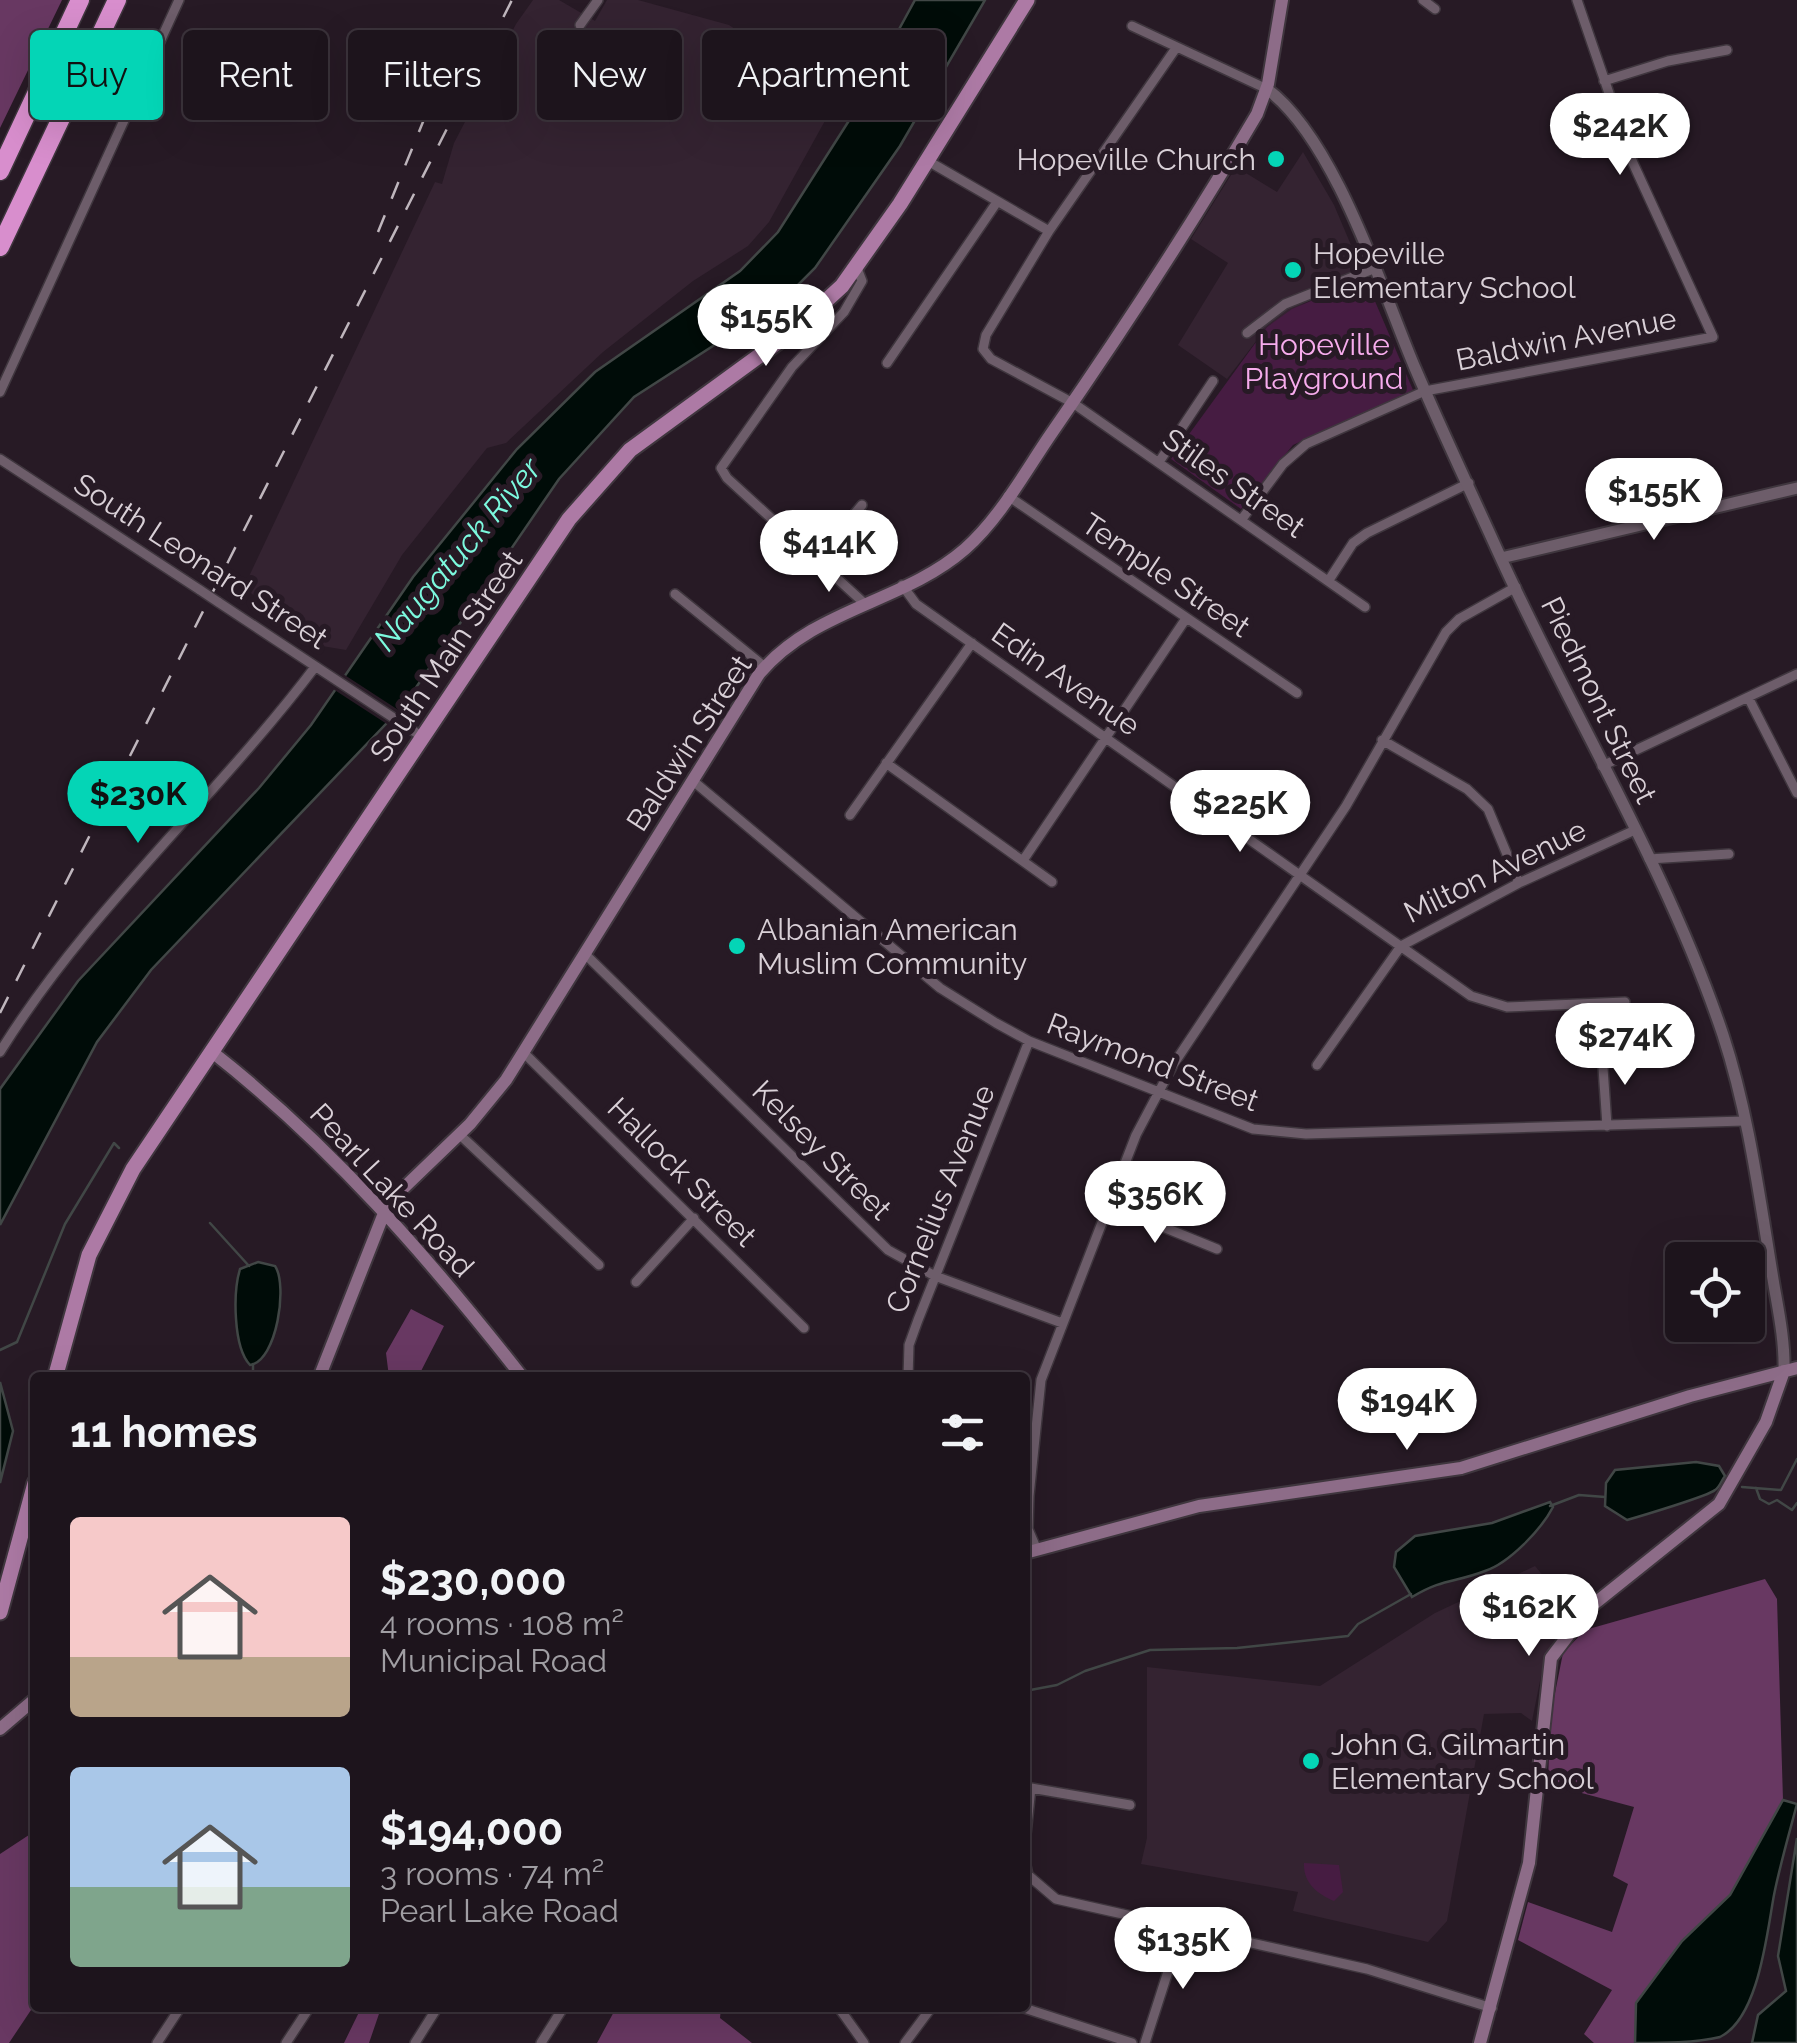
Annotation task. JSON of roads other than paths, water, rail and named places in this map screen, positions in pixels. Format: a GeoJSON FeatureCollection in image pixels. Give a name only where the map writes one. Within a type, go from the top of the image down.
{"type":"FeatureCollection","features":[{"type":"Feature","properties":{"kind":"highway"},"geometry":{"type":"LineString","coordinates":[[0,170],[80,0]]}},
{"type":"Feature","properties":{"kind":"highway"},"geometry":{"type":"LineString","coordinates":[[0,247],[117,0]]}},
{"type":"Feature","properties":{"kind":"main road","name":"South Main Street"},"geometry":{"type":"LineString","coordinates":[[57,1372],[71,1307],[102,1224],[210,1052],[560,532],[604,476],[645,438],[806,320],[857,268],[1027,0]]}},
{"type":"Feature","properties":{"kind":"main road","name":"Baldwin Street"},"geometry":{"type":"LineString","coordinates":[[321,1372],[384,1209],[399,1189],[488,1103],[524,1053],[765,667],[799,636],[959,554],[1008,496],[1222,172],[1267,90],[1282,0]]}},
{"type":"Feature","properties":{"kind":"main road","name":"Pearl Lake Road"},"geometry":{"type":"LineString","coordinates":[[210,1052],[261,1090],[384,1209],[517,1372]]}},
{"type":"Feature","properties":{"kind":"main road"},"geometry":{"type":"LineString","coordinates":[[1031,1552],[1142,1518],[1200,1506],[1461,1468],[1790,1369]]}},
{"type":"Feature","properties":{"kind":"main road"},"geometry":{"type":"LineString","coordinates":[[1480,2043],[1529,1863],[1551,1658],[1590,1608],[1718,1504],[1766,1422],[1790,1369]]}},
{"type":"Feature","properties":{"kind":"main road"},"geometry":{"type":"LineString","coordinates":[[0,1612],[30,1501]]}},
{"type":"Feature","properties":{"kind":"main road"},"geometry":{"type":"LineString","coordinates":[[0,1729],[30,1704]]}},
{"type":"Feature","properties":{"kind":"street"},"geometry":{"type":"LineString","coordinates":[[0,392],[179,0]]}},
{"type":"Feature","properties":{"kind":"street"},"geometry":{"type":"LineString","coordinates":[[580,25],[598,0]]}},
{"type":"Feature","properties":{"kind":"street"},"geometry":{"type":"LineString","coordinates":[[1423,0],[1435,9]]}},
{"type":"Feature","properties":{"kind":"street","name":"Baldwin Avenue"},"geometry":{"type":"LineString","coordinates":[[1425,391],[1712,337],[1633,162],[1577,0]]}},
{"type":"Feature","properties":{"kind":"street"},"geometry":{"type":"LineString","coordinates":[[1132,26],[1267,90]]}},
{"type":"Feature","properties":{"kind":"street"},"geometry":{"type":"LineString","coordinates":[[928,161],[1049,231],[1176,48]]}},
{"type":"Feature","properties":{"kind":"street"},"geometry":{"type":"LineString","coordinates":[[1604,81],[1668,61],[1727,50]]}},
{"type":"Feature","properties":{"kind":"street","name":"Piedmont Street"},"geometry":{"type":"LineString","coordinates":[[1267,90],[1290,112],[1331,172],[1501,558],[1635,830],[1723,1036],[1744,1122],[1790,1369]]}},
{"type":"Feature","properties":{"kind":"street"},"geometry":{"type":"LineString","coordinates":[[887,363],[996,202]]}},
{"type":"Feature","properties":{"kind":"street","name":"Stiles Street"},"geometry":{"type":"LineString","coordinates":[[1049,231],[986,335],[982,349],[991,360],[1073,403],[1365,607]]}},
{"type":"Feature","properties":{"kind":"street"},"geometry":{"type":"LineString","coordinates":[[857,268],[862,281],[848,306],[792,367],[722,468],[727,478],[864,602]]}},
{"type":"Feature","properties":{"kind":"street"},"geometry":{"type":"LineString","coordinates":[[1247,333],[1284,304],[1373,269]]}},
{"type":"Feature","properties":{"kind":"street"},"geometry":{"type":"LineString","coordinates":[[1159,462],[1213,381]]}},
{"type":"Feature","properties":{"kind":"street"},"geometry":{"type":"LineString","coordinates":[[1242,519],[1283,464],[1306,444],[1425,391]]}},
{"type":"Feature","properties":{"kind":"street","name":"South Leonard Street"},"geometry":{"type":"LineString","coordinates":[[0,459],[424,738]]}},
{"type":"Feature","properties":{"kind":"street"},"geometry":{"type":"LineString","coordinates":[[1329,580],[1353,544],[1367,532],[1468,483]]}},
{"type":"Feature","properties":{"kind":"street"},"geometry":{"type":"LineString","coordinates":[[1501,558],[1797,488]]}},
{"type":"Feature","properties":{"kind":"street","name":"Temple Street"},"geometry":{"type":"LineString","coordinates":[[1008,496],[1297,693]]}},
{"type":"Feature","properties":{"kind":"street"},"geometry":{"type":"LineString","coordinates":[[817,558],[862,505]]}},
{"type":"Feature","properties":{"kind":"street","name":"Edin Avenue"},"geometry":{"type":"LineString","coordinates":[[902,585],[916,604],[1488,1004],[1625,1002]]}},
{"type":"Feature","properties":{"kind":"street"},"geometry":{"type":"LineString","coordinates":[[1030,1499],[1041,1380],[1156,1092],[1301,874],[1446,632],[1459,619],[1516,587]]}},
{"type":"Feature","properties":{"kind":"street"},"geometry":{"type":"LineString","coordinates":[[675,594],[765,667]]}},
{"type":"Feature","properties":{"kind":"street"},"geometry":{"type":"LineString","coordinates":[[1024,859],[1186,620]]}},
{"type":"Feature","properties":{"kind":"street"},"geometry":{"type":"LineString","coordinates":[[850,816],[972,644]]}},
{"type":"Feature","properties":{"kind":"street"},"geometry":{"type":"LineString","coordinates":[[0,1052],[38,991],[229,776],[316,666]]}},
{"type":"Feature","properties":{"kind":"street"},"geometry":{"type":"LineString","coordinates":[[1602,766],[1797,674]]}},
{"type":"Feature","properties":{"kind":"street"},"geometry":{"type":"LineString","coordinates":[[1748,696],[1797,793]]}},
{"type":"Feature","properties":{"kind":"street"},"geometry":{"type":"LineString","coordinates":[[1382,740],[1467,789],[1488,809],[1520,883]]}},
{"type":"Feature","properties":{"kind":"street"},"geometry":{"type":"LineString","coordinates":[[886,763],[1052,882]]}},
{"type":"Feature","properties":{"kind":"street","name":"Raymond Street"},"geometry":{"type":"LineString","coordinates":[[692,780],[940,988],[1029,1041],[1253,1129],[1277,1134],[1744,1122]]}},
{"type":"Feature","properties":{"kind":"street","name":"Milton Avenue"},"geometry":{"type":"LineString","coordinates":[[1317,1065],[1400,946],[1520,883],[1635,830]]}},
{"type":"Feature","properties":{"kind":"street"},"geometry":{"type":"LineString","coordinates":[[1648,859],[1729,854]]}},
{"type":"Feature","properties":{"kind":"street","name":"Kelsey Street"},"geometry":{"type":"LineString","coordinates":[[586,954],[888,1250],[935,1276],[1062,1323]]}},
{"type":"Feature","properties":{"kind":"street","name":"Cornelius Avenue"},"geometry":{"type":"LineString","coordinates":[[908,1372],[910,1345],[935,1276],[1029,1041]]}},
{"type":"Feature","properties":{"kind":"street","name":"Hallock Street"},"geometry":{"type":"LineString","coordinates":[[524,1053],[804,1328]]}},
{"type":"Feature","properties":{"kind":"street"},"geometry":{"type":"LineString","coordinates":[[1602,1053],[1607,1126]]}},
{"type":"Feature","properties":{"kind":"street"},"geometry":{"type":"LineString","coordinates":[[459,1134],[599,1264]]}},
{"type":"Feature","properties":{"kind":"street"},"geometry":{"type":"LineString","coordinates":[[1109,1204],[1218,1250]]}},
{"type":"Feature","properties":{"kind":"street"},"geometry":{"type":"LineString","coordinates":[[636,1282],[694,1218]]}},
{"type":"Feature","properties":{"kind":"street"},"geometry":{"type":"LineString","coordinates":[[1030,1787],[1130,1805]]}},
{"type":"Feature","properties":{"kind":"street"},"geometry":{"type":"LineString","coordinates":[[1030,1876],[1056,1899],[1367,1969],[1492,2008]]}},
{"type":"Feature","properties":{"kind":"street"},"geometry":{"type":"LineString","coordinates":[[1145,2043],[1182,1928]]}},
{"type":"Feature","properties":{"kind":"street"},"geometry":{"type":"LineString","coordinates":[[1030,2010],[1132,2043]]}},
{"type":"Feature","properties":{"kind":"street"},"geometry":{"type":"LineString","coordinates":[[157,2043],[177,2012]]}},
{"type":"Feature","properties":{"kind":"street"},"geometry":{"type":"LineString","coordinates":[[286,2043],[305,2012]]}},
{"type":"Feature","properties":{"kind":"street"},"geometry":{"type":"LineString","coordinates":[[415,2043],[434,2012]]}},
{"type":"Feature","properties":{"kind":"street"},"geometry":{"type":"LineString","coordinates":[[541,2043],[560,2012]]}},
{"type":"Feature","properties":{"kind":"street"},"geometry":{"type":"LineString","coordinates":[[842,2012],[864,2043]]}},
{"type":"Feature","properties":{"kind":"street"},"geometry":{"type":"LineString","coordinates":[[905,2043],[928,2012]]}},
{"type":"Feature","properties":{"kind":"water"},"geometry":{"type":"Polygon","coordinates":[[[915,0],[985,0],[945,69],[945,30],[899,30],[915,0]]]}},
{"type":"Feature","properties":{"kind":"water","name":"Naugatuck River"},"geometry":{"type":"Polygon","coordinates":[[[849,120],[915,120],[815,268],[781,302],[634,397],[559,479],[404,705],[151,970],[97,1042],[0,1225],[0,1089],[78,981],[259,788],[311,725],[413,577],[517,449],[595,372],[740,271],[778,232],[849,120]]]}},
{"type":"Feature","properties":{"kind":"water"},"geometry":{"type":"Polygon","coordinates":[[[258,1262],[275,1266],[280,1305],[267,1351],[250,1365],[240,1346],[236,1291],[240,1269],[258,1262]]]}},
{"type":"Feature","properties":{"kind":"water"},"geometry":{"type":"Polygon","coordinates":[[[0,1382],[13,1431],[0,1483],[0,1382]]]}},
{"type":"Feature","properties":{"kind":"water"},"geometry":{"type":"Polygon","coordinates":[[[1696,1462],[1719,1466],[1725,1476],[1715,1490],[1627,1520],[1605,1506],[1606,1483],[1615,1470],[1696,1462]]]}},
{"type":"Feature","properties":{"kind":"water"},"geometry":{"type":"Polygon","coordinates":[[[1550,1502],[1553,1507],[1533,1535],[1504,1561],[1485,1571],[1412,1597],[1394,1567],[1396,1552],[1415,1536],[1492,1523],[1550,1502]]]}},
{"type":"Feature","properties":{"kind":"water"},"geometry":{"type":"Polygon","coordinates":[[[1783,1800],[1797,1804],[1759,1973],[1744,2012],[1720,2037],[1635,2043],[1636,2003],[1682,1941],[1730,1895],[1783,1800]]]}},
{"type":"Feature","properties":{"kind":"water"},"geometry":{"type":"Polygon","coordinates":[[[1797,1838],[1797,2043],[1752,2043],[1758,2015],[1786,1991],[1778,1956],[1797,1838]]]}},
{"type":"Feature","properties":{"kind":"waterway"},"geometry":{"type":"LineString","coordinates":[[0,1350],[17,1342],[65,1224],[114,1143],[119,1148]]}},
{"type":"Feature","properties":{"kind":"waterway"},"geometry":{"type":"LineString","coordinates":[[210,1223],[249,1266]]}},
{"type":"Feature","properties":{"kind":"waterway"},"geometry":{"type":"LineString","coordinates":[[253,1364],[253,1372]]}},
{"type":"Feature","properties":{"kind":"waterway"},"geometry":{"type":"LineString","coordinates":[[1742,1487],[1781,1490],[1797,1459]]}},
{"type":"Feature","properties":{"kind":"waterway"},"geometry":{"type":"LineString","coordinates":[[1756,1488],[1760,1499],[1769,1504],[1777,1500],[1792,1510],[1797,1503]]}},
{"type":"Feature","properties":{"kind":"waterway"},"geometry":{"type":"LineString","coordinates":[[1550,1506],[1579,1495],[1605,1497]]}},
{"type":"Feature","properties":{"kind":"waterway"},"geometry":{"type":"LineString","coordinates":[[1030,1690],[1057,1685],[1085,1671],[1150,1650],[1237,1648],[1348,1636],[1358,1624],[1411,1594]]}},
{"type":"Feature","properties":{"kind":"railway"},"geometry":{"type":"LineString","coordinates":[[0,1013],[512,0]]}},
{"type":"Feature","properties":{"kind":"railway"},"geometry":{"type":"LineString","coordinates":[[378,232],[424,120]]}},
{"type":"Feature","properties":{"kind":"place","name":"Hopeville Church"},"geometry":{"type":"Point","coordinates":[1276,159]}},
{"type":"Feature","properties":{"kind":"place","name":"Hopeville Elementary School"},"geometry":{"type":"Point","coordinates":[1293,270]}},
{"type":"Feature","properties":{"kind":"place","name":"Albanian American Muslim Community"},"geometry":{"type":"Point","coordinates":[737,946]}},
{"type":"Feature","properties":{"kind":"place","name":"John G. Gilmartin Elementary School"},"geometry":{"type":"Point","coordinates":[1311,1761]}},
{"type":"Feature","properties":{"kind":"park label","name":"Hopeville Playground"},"geometry":{"type":"Point","coordinates":[1324,361]}}]}
